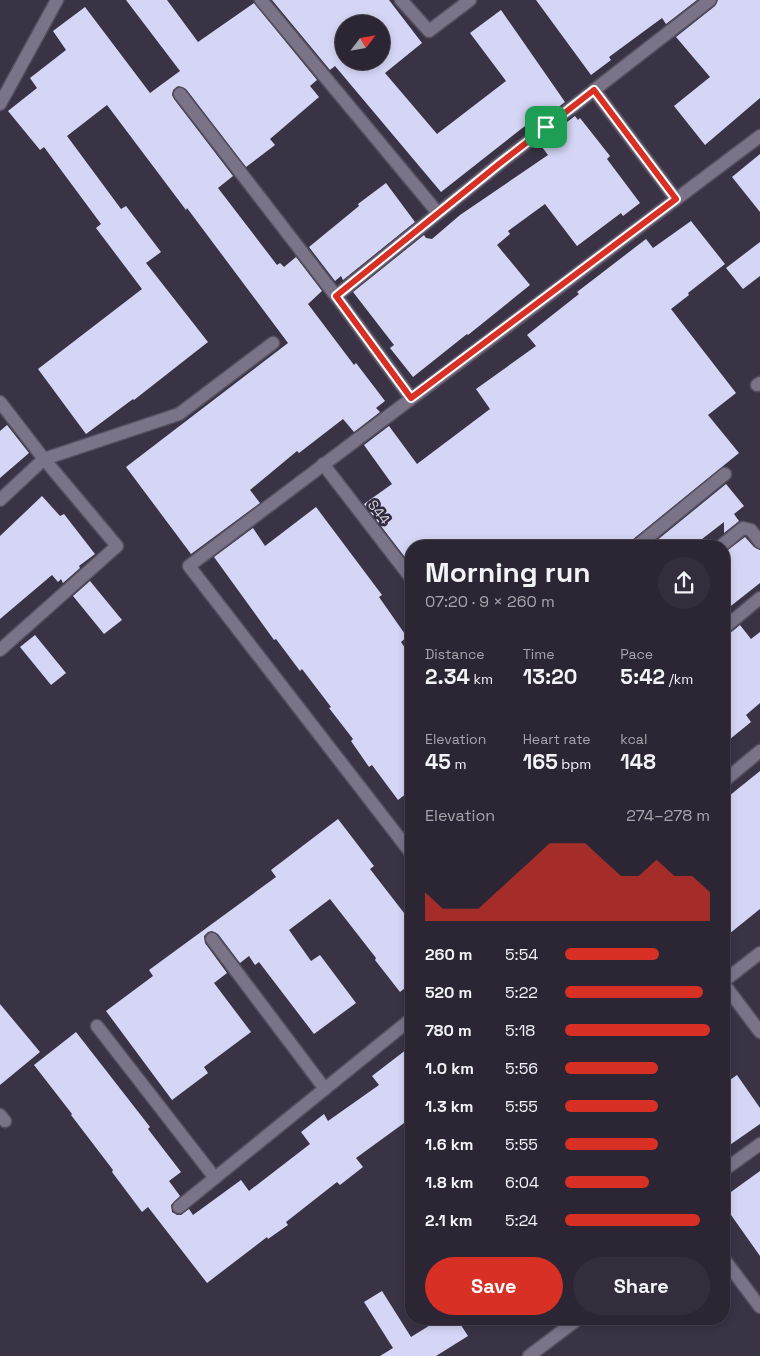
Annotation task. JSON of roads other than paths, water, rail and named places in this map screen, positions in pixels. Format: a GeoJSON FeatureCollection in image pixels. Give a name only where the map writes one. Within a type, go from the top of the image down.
{"type":"FeatureCollection","features":[{"type":"Feature","properties":{"kind":"street"},"geometry":{"type":"LineString","coordinates":[[0,104],[57,0]]}},
{"type":"Feature","properties":{"kind":"street"},"geometry":{"type":"LineString","coordinates":[[261,0],[438,213]]}},
{"type":"Feature","properties":{"kind":"street"},"geometry":{"type":"LineString","coordinates":[[402,0],[429,31],[470,0]]}},
{"type":"Feature","properties":{"kind":"street"},"geometry":{"type":"LineString","coordinates":[[336,296],[438,213],[710,0]]}},
{"type":"Feature","properties":{"kind":"street"},"geometry":{"type":"LineString","coordinates":[[594,90],[676,199]]}},
{"type":"Feature","properties":{"kind":"street"},"geometry":{"type":"LineString","coordinates":[[180,94],[336,296],[411,398]]}},
{"type":"Feature","properties":{"kind":"street"},"geometry":{"type":"LineString","coordinates":[[405,845],[188,566],[760,136]]}},
{"type":"Feature","properties":{"kind":"street"},"geometry":{"type":"LineString","coordinates":[[0,500],[44,459],[179,414],[273,343]]}},
{"type":"Feature","properties":{"kind":"street"},"geometry":{"type":"LineString","coordinates":[[0,402],[116,546],[0,650]]}},
{"type":"Feature","properties":{"kind":"street","name":"S44"},"geometry":{"type":"LineString","coordinates":[[323,464],[405,570]]}},
{"type":"Feature","properties":{"kind":"street"},"geometry":{"type":"LineString","coordinates":[[644,540],[725,474]]}},
{"type":"Feature","properties":{"kind":"street"},"geometry":{"type":"LineString","coordinates":[[728,540],[743,528],[751,530],[760,542]]}},
{"type":"Feature","properties":{"kind":"street"},"geometry":{"type":"LineString","coordinates":[[730,623],[760,598]]}},
{"type":"Feature","properties":{"kind":"street"},"geometry":{"type":"LineString","coordinates":[[730,776],[760,751]]}},
{"type":"Feature","properties":{"kind":"street"},"geometry":{"type":"LineString","coordinates":[[212,939],[325,1089]]}},
{"type":"Feature","properties":{"kind":"street"},"geometry":{"type":"LineString","coordinates":[[730,978],[760,953]]}},
{"type":"Feature","properties":{"kind":"street"},"geometry":{"type":"LineString","coordinates":[[730,991],[760,1032]]}},
{"type":"Feature","properties":{"kind":"street"},"geometry":{"type":"LineString","coordinates":[[179,1207],[405,1024]]}},
{"type":"Feature","properties":{"kind":"street"},"geometry":{"type":"LineString","coordinates":[[97,1026],[215,1178]]}},
{"type":"Feature","properties":{"kind":"street"},"geometry":{"type":"LineString","coordinates":[[730,1166],[760,1144]]}},
{"type":"Feature","properties":{"kind":"street"},"geometry":{"type":"LineString","coordinates":[[730,1267],[760,1307]]}},
{"type":"Feature","properties":{"kind":"street"},"geometry":{"type":"LineString","coordinates":[[529,1356],[570,1325]]}}]}
